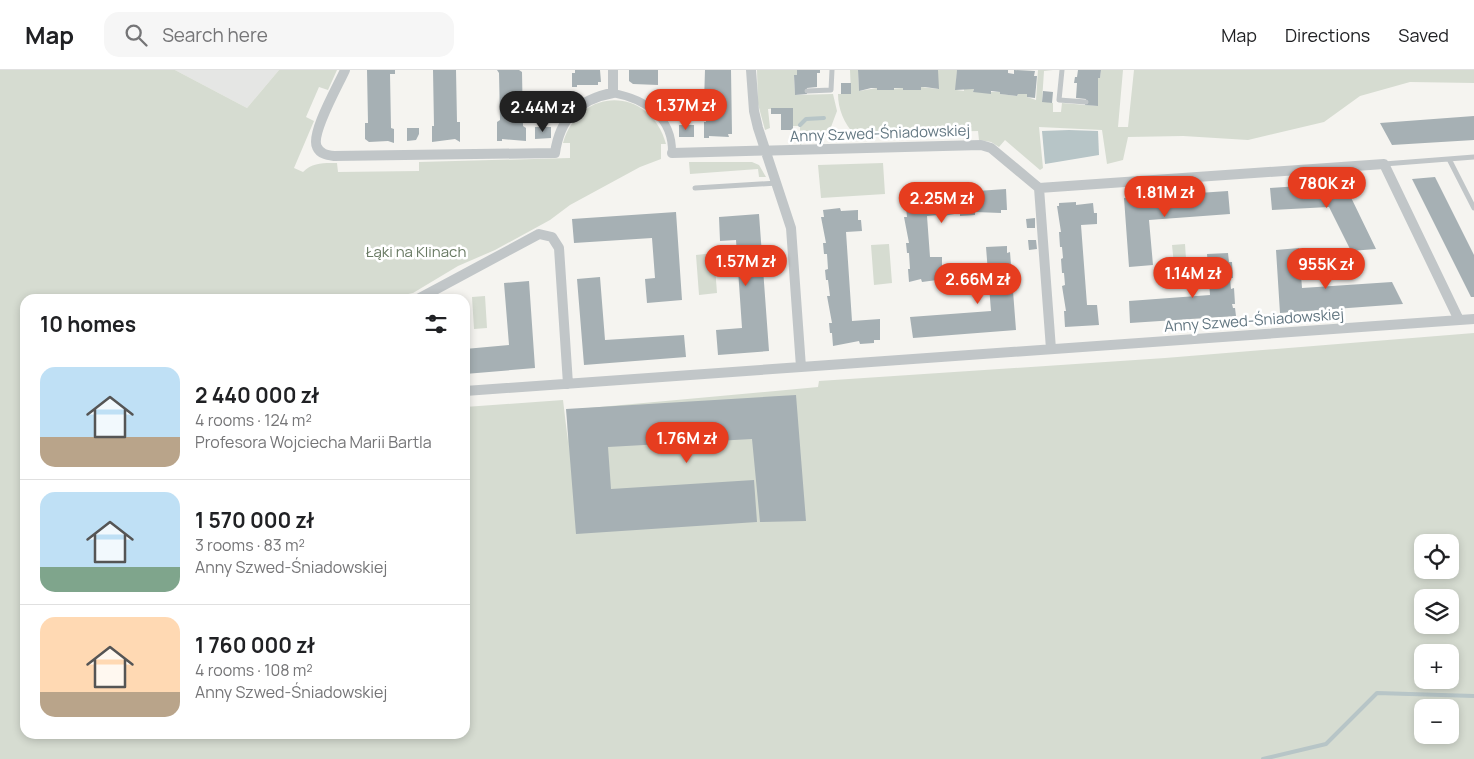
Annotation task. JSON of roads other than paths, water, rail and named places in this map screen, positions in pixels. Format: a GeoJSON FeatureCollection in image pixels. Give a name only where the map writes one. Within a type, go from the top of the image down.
{"type":"FeatureCollection","features":[{"type":"Feature","properties":{"kind":"street"},"geometry":{"type":"LineString","coordinates":[[345,70],[318,128],[315,140],[317,148],[324,154],[334,156],[555,153],[560,130],[577,107],[588,100],[613,93],[628,96],[652,108],[667,127],[671,138],[672,153]]}},
{"type":"Feature","properties":{"kind":"street"},"geometry":{"type":"LineString","coordinates":[[613,70],[613,93]]}},
{"type":"Feature","properties":{"kind":"street"},"geometry":{"type":"LineString","coordinates":[[751,70],[754,111],[791,228],[801,367]]}},
{"type":"Feature","properties":{"kind":"street","name":"Anny Szwed-Śniadowskiej"},"geometry":{"type":"LineString","coordinates":[[672,153],[986,146],[1039,188]]}},
{"type":"Feature","properties":{"kind":"street"},"geometry":{"type":"LineString","coordinates":[[1051,349],[1039,188],[1384,164],[1459,320]]}},
{"type":"Feature","properties":{"kind":"street"},"geometry":{"type":"LineString","coordinates":[[427,294],[539,234],[552,237],[559,248],[568,384]]}},
{"type":"Feature","properties":{"kind":"street","name":"Anny Szwed-Śniadowskiej"},"geometry":{"type":"LineString","coordinates":[[470,391],[1474,318]]}},
{"type":"Feature","properties":{"kind":"lane"},"geometry":{"type":"LineString","coordinates":[[807,91],[831,90],[832,70]]}},
{"type":"Feature","properties":{"kind":"lane"},"geometry":{"type":"LineString","coordinates":[[1062,70],[1059,100],[1086,102]]}},
{"type":"Feature","properties":{"kind":"lane"},"geometry":{"type":"LineString","coordinates":[[1384,164],[1474,157]]}},
{"type":"Feature","properties":{"kind":"lane"},"geometry":{"type":"LineString","coordinates":[[1449,159],[1474,208]]}},
{"type":"Feature","properties":{"kind":"lane"},"geometry":{"type":"LineString","coordinates":[[695,188],[778,183]]}},
{"type":"Feature","properties":{"kind":"waterway"},"geometry":{"type":"LineString","coordinates":[[800,125],[806,119],[824,118]]}},
{"type":"Feature","properties":{"kind":"waterway"},"geometry":{"type":"LineString","coordinates":[[1263,759],[1326,744],[1377,693],[1474,696]]}},
{"type":"Feature","properties":{"kind":"park label","name":"Łąki na Klinach"},"geometry":{"type":"Point","coordinates":[416,251]}}]}
